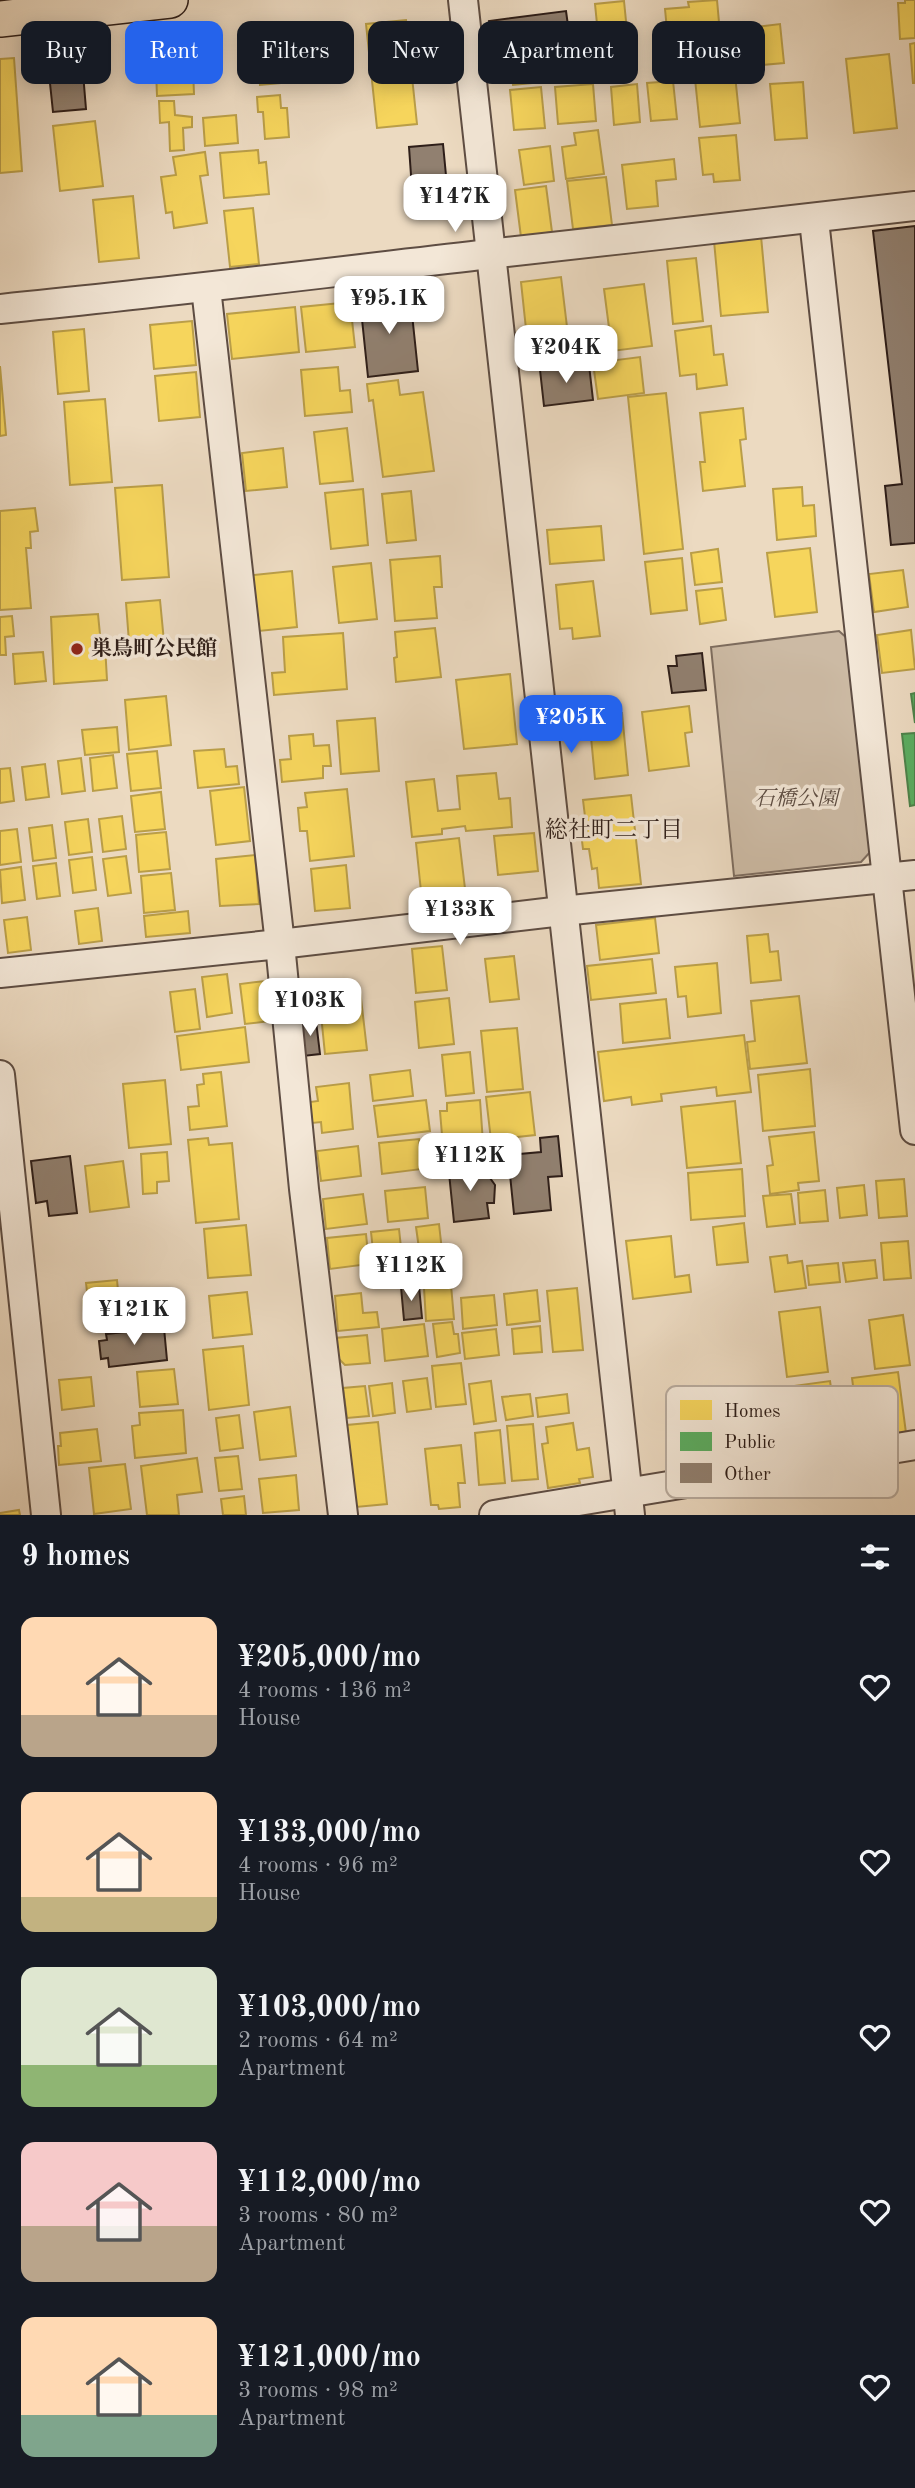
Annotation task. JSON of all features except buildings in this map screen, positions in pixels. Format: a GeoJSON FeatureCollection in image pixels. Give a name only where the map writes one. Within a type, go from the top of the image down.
{"type":"FeatureCollection","features":[{"type":"Feature","properties":{"kind":"main road"},"geometry":{"type":"LineString","coordinates":[[0,19],[156,1]]}},
{"type":"Feature","properties":{"kind":"street"},"geometry":{"type":"LineString","coordinates":[[463,0],[629,1504]]}},
{"type":"Feature","properties":{"kind":"street"},"geometry":{"type":"LineString","coordinates":[[0,309],[814,220],[915,206]]}},
{"type":"Feature","properties":{"kind":"street"},"geometry":{"type":"LineString","coordinates":[[814,220],[915,1130]]}},
{"type":"Feature","properties":{"kind":"street"},"geometry":{"type":"LineString","coordinates":[[206,288],[304,1189],[343,1515]]}},
{"type":"Feature","properties":{"kind":"street"},"geometry":{"type":"LineString","coordinates":[[0,973],[915,875]]}},
{"type":"Feature","properties":{"kind":"street"},"geometry":{"type":"LineString","coordinates":[[0,1075],[46,1515]]}},
{"type":"Feature","properties":{"kind":"street"},"geometry":{"type":"LineString","coordinates":[[494,1515],[629,1504],[666,1496]]}},
{"type":"Feature","properties":{"kind":"green space","name":"石橋公園"},"geometry":{"type":"Polygon","coordinates":[[[839,631],[849,640],[872,850],[861,862],[734,876],[711,647],[839,631]]]}},
{"type":"Feature","properties":{"kind":"place","name":"巣鳥町公民館"},"geometry":{"type":"Point","coordinates":[77,649]}},
{"type":"Feature","properties":{"kind":"district","name":"総社町二丁目"},"geometry":{"type":"Point","coordinates":[614,830]}}]}
